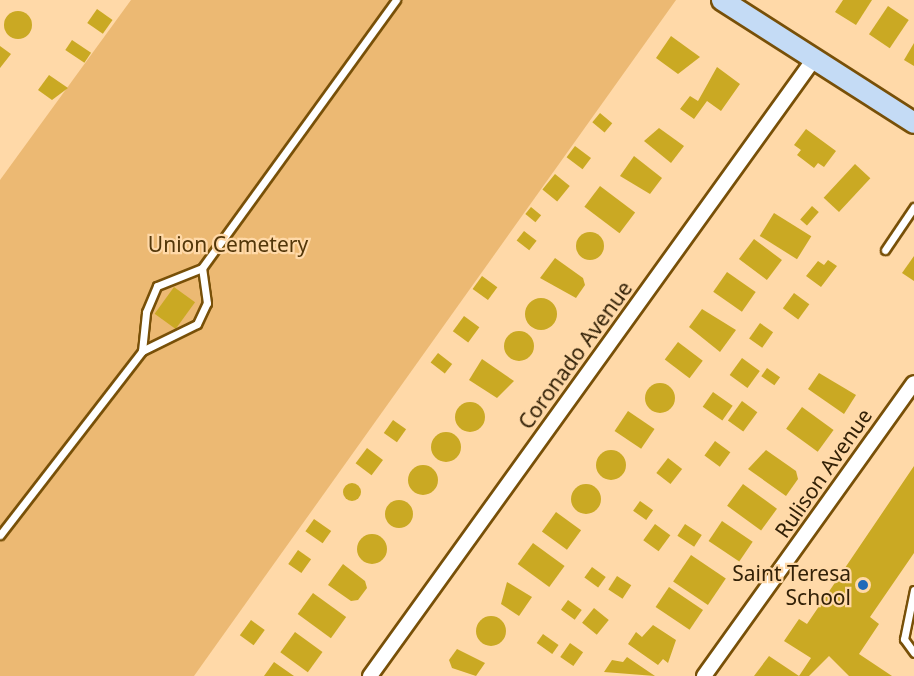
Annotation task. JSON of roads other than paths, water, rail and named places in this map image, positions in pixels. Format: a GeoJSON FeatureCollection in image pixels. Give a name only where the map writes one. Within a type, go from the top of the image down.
{"type":"FeatureCollection","features":[{"type":"Feature","properties":{"kind":"street"},"geometry":{"type":"LineString","coordinates":[[722,0],[914,123]]}},
{"type":"Feature","properties":{"kind":"street","name":"Coronado Avenue"},"geometry":{"type":"LineString","coordinates":[[370,676],[814,59]]}},
{"type":"Feature","properties":{"kind":"street","name":"Rulison Avenue"},"geometry":{"type":"LineString","coordinates":[[704,676],[914,383]]}},
{"type":"Feature","properties":{"kind":"lane"},"geometry":{"type":"LineString","coordinates":[[142,351],[146,312],[157,286],[202,268],[396,0]]}},
{"type":"Feature","properties":{"kind":"lane"},"geometry":{"type":"LineString","coordinates":[[885,250],[914,207]]}},
{"type":"Feature","properties":{"kind":"lane"},"geometry":{"type":"LineString","coordinates":[[0,535],[142,351],[197,324],[207,303],[202,268]]}},
{"type":"Feature","properties":{"kind":"lane"},"geometry":{"type":"LineString","coordinates":[[914,590],[904,639],[914,653]]}},
{"type":"Feature","properties":{"kind":"place","name":"Saint Teresa School"},"geometry":{"type":"Point","coordinates":[863,585]}},
{"type":"Feature","properties":{"kind":"park label","name":"Union Cemetery"},"geometry":{"type":"Point","coordinates":[228,244]}}]}
